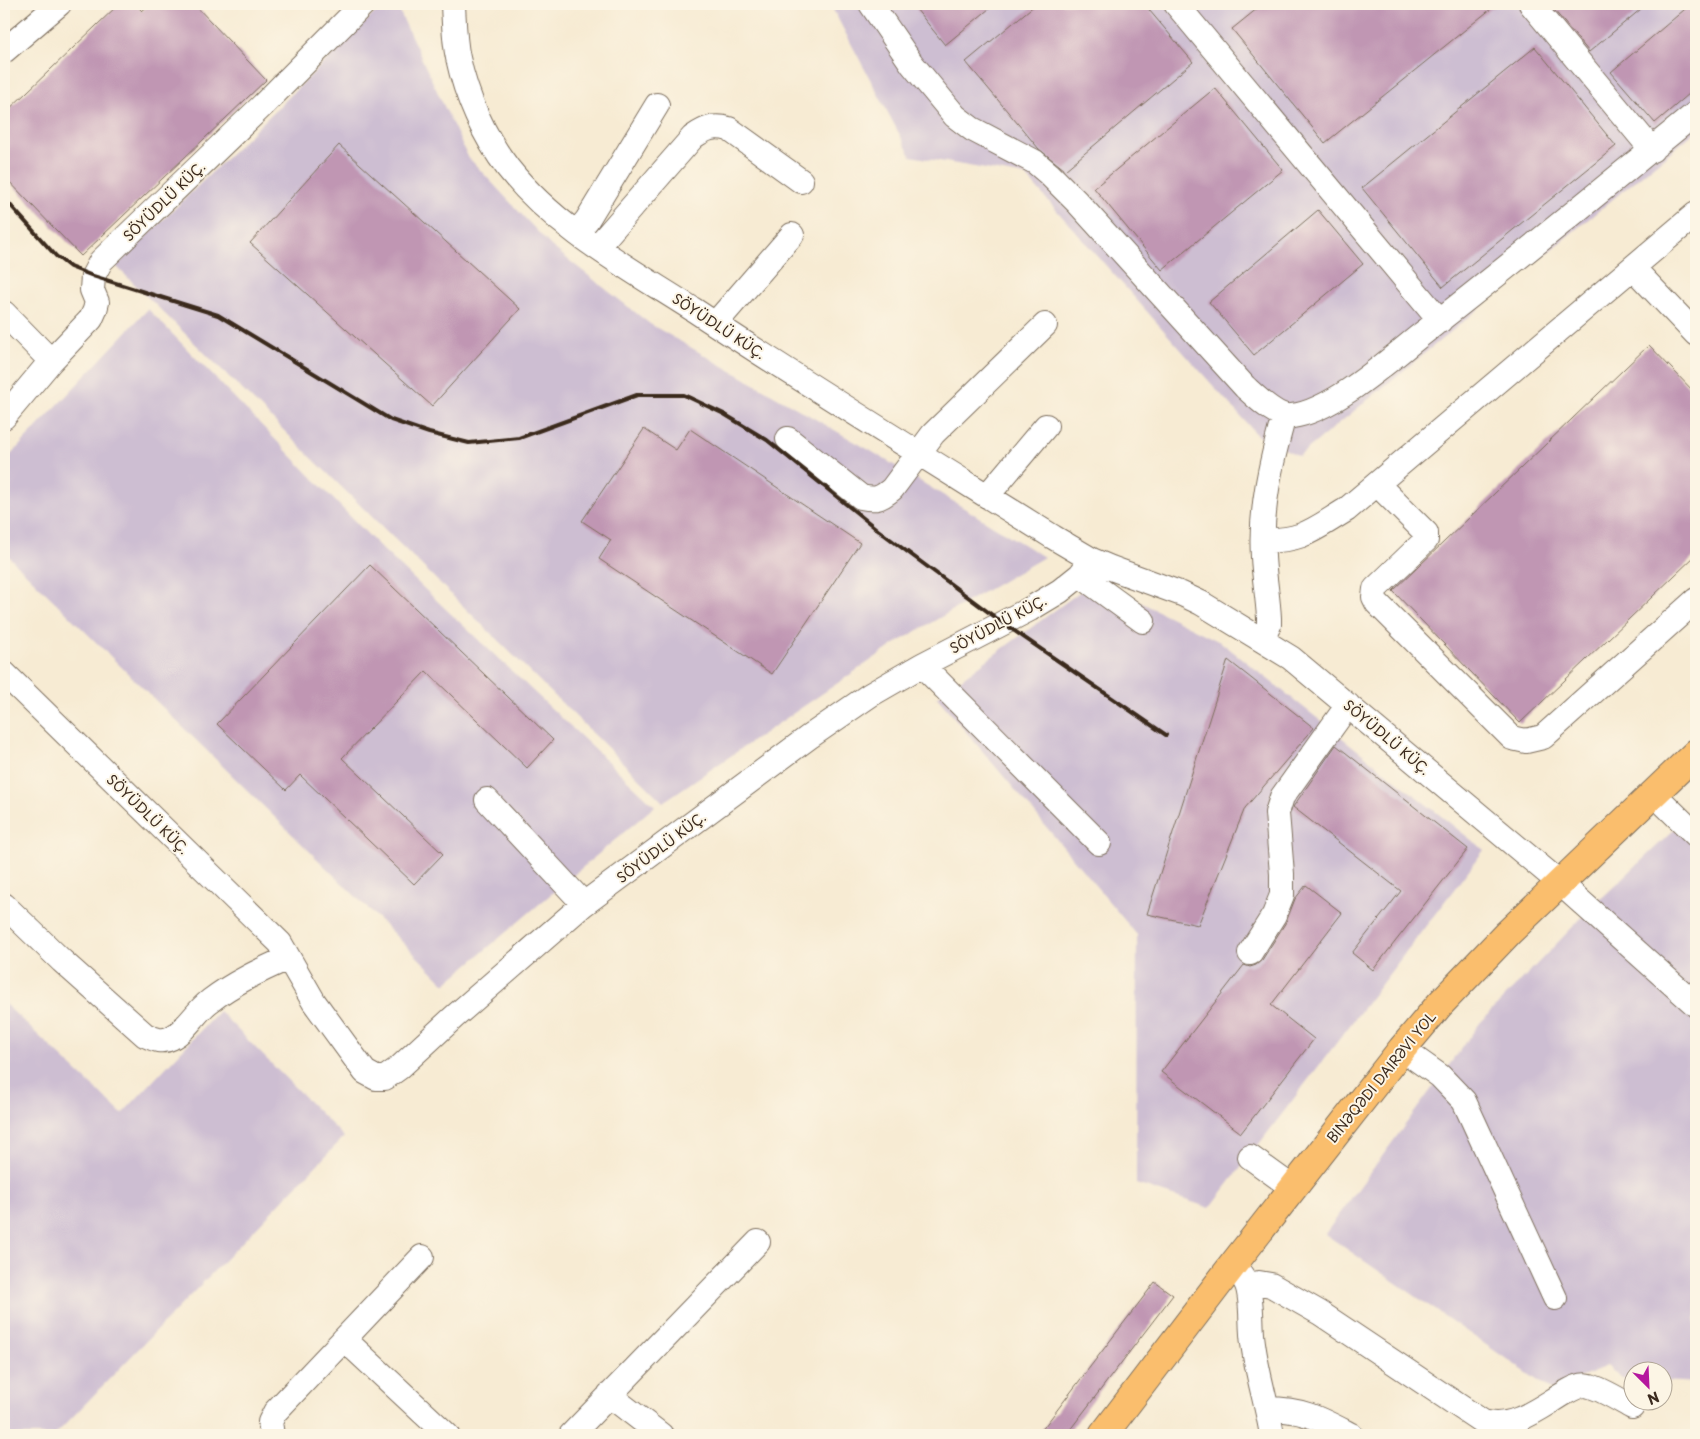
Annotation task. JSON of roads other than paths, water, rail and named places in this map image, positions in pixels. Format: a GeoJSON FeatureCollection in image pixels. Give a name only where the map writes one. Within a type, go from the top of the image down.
{"type":"FeatureCollection","features":[{"type":"Feature","properties":{"kind":"main road","name":"BINƏQƏDI DAIRƏVI YOL"},"geometry":{"type":"LineString","coordinates":[[1104,1435],[1239,1276],[1293,1188],[1402,1049],[1470,972],[1696,752]]}},
{"type":"Feature","properties":{"kind":"street"},"geometry":{"type":"LineString","coordinates":[[4,51],[59,4]]}},
{"type":"Feature","properties":{"kind":"street","name":"SÖYÜDLÜ KÜÇ."},"geometry":{"type":"LineString","coordinates":[[4,417],[51,361],[91,319],[96,310],[96,302],[92,290],[92,276],[101,261],[263,105],[363,4]]}},
{"type":"Feature","properties":{"kind":"street","name":"SÖYÜDLÜ KÜÇ."},"geometry":{"type":"LineString","coordinates":[[453,4],[454,35],[462,77],[486,133],[507,166],[533,197],[558,219],[597,247],[715,324],[987,496],[1086,567],[1111,568],[1182,594],[1201,603],[1291,658],[1560,884],[1696,1005]]}},
{"type":"Feature","properties":{"kind":"street"},"geometry":{"type":"LineString","coordinates":[[871,4],[912,64],[955,116],[972,129],[1035,162],[1050,174],[1245,387],[1267,406],[1284,416],[1311,411],[1345,394],[1440,320],[1696,113]]}},
{"type":"Feature","properties":{"kind":"street"},"geometry":{"type":"LineString","coordinates":[[1176,4],[1440,320]]}},
{"type":"Feature","properties":{"kind":"street"},"geometry":{"type":"LineString","coordinates":[[1531,4],[1652,150]]}},
{"type":"Feature","properties":{"kind":"street"},"geometry":{"type":"LineString","coordinates":[[577,232],[587,220],[657,105]]}},
{"type":"Feature","properties":{"kind":"street"},"geometry":{"type":"LineString","coordinates":[[597,247],[693,137],[706,128],[719,126],[730,129],[801,181]]}},
{"type":"Feature","properties":{"kind":"street"},"geometry":{"type":"LineString","coordinates":[[1263,540],[1281,541],[1304,536],[1346,510],[1696,214]]}},
{"type":"Feature","properties":{"kind":"street"},"geometry":{"type":"LineString","coordinates":[[715,324],[792,235]]}},
{"type":"Feature","properties":{"kind":"street"},"geometry":{"type":"LineString","coordinates":[[1633,268],[1696,334]]}},
{"type":"Feature","properties":{"kind":"street"},"geometry":{"type":"LineString","coordinates":[[4,313],[51,361]]}},
{"type":"Feature","properties":{"kind":"street"},"geometry":{"type":"LineString","coordinates":[[788,439],[861,497],[874,500],[884,496],[892,489],[933,434],[1045,325]]}},
{"type":"Feature","properties":{"kind":"street"},"geometry":{"type":"LineString","coordinates":[[1262,640],[1269,618],[1263,556],[1266,498],[1270,465],[1284,416]]}},
{"type":"Feature","properties":{"kind":"street"},"geometry":{"type":"LineString","coordinates":[[987,496],[1046,426]]}},
{"type":"Feature","properties":{"kind":"street"},"geometry":{"type":"LineString","coordinates":[[1377,484],[1426,532],[1427,536],[1426,540],[1375,589],[1374,597],[1377,603],[1512,738],[1526,741],[1543,737],[1696,600]]}},
{"type":"Feature","properties":{"kind":"street"},"geometry":{"type":"LineString","coordinates":[[1086,567],[1143,621]]}},
{"type":"Feature","properties":{"kind":"street","name":"SÖYÜDLÜ KÜÇ."},"geometry":{"type":"LineString","coordinates":[[4,673],[268,930],[280,943],[314,1002],[365,1072],[376,1078],[385,1078],[399,1068],[454,1017],[584,904],[809,737],[870,695],[1060,591],[1086,567]]}},
{"type":"Feature","properties":{"kind":"street"},"geometry":{"type":"LineString","coordinates":[[922,665],[1099,843]]}},
{"type":"Feature","properties":{"kind":"street"},"geometry":{"type":"LineString","coordinates":[[1250,954],[1274,915],[1282,895],[1282,874],[1276,813],[1282,797],[1348,705]]}},
{"type":"Feature","properties":{"kind":"street"},"geometry":{"type":"LineString","coordinates":[[1654,794],[1696,835]]}},
{"type":"Feature","properties":{"kind":"street"},"geometry":{"type":"LineString","coordinates":[[488,800],[584,904]]}},
{"type":"Feature","properties":{"kind":"street"},"geometry":{"type":"LineString","coordinates":[[4,905],[62,961],[145,1035],[156,1040],[163,1041],[171,1038],[185,1027],[208,1002],[243,980],[288,958]]}},
{"type":"Feature","properties":{"kind":"street"},"geometry":{"type":"LineString","coordinates":[[1402,1049],[1440,1076],[1464,1101],[1555,1298]]}},
{"type":"Feature","properties":{"kind":"street"},"geometry":{"type":"LineString","coordinates":[[1250,1157],[1293,1188]]}},
{"type":"Feature","properties":{"kind":"street"},"geometry":{"type":"LineString","coordinates":[[571,1435],[758,1242]]}},
{"type":"Feature","properties":{"kind":"street"},"geometry":{"type":"LineString","coordinates":[[272,1435],[270,1422],[275,1412],[422,1257]]}},
{"type":"Feature","properties":{"kind":"street"},"geometry":{"type":"LineString","coordinates":[[1239,1276],[1259,1283],[1271,1284],[1304,1303],[1483,1422],[1493,1426],[1507,1424],[1520,1418],[1576,1387],[1589,1385],[1622,1402]]}},
{"type":"Feature","properties":{"kind":"street"},"geometry":{"type":"LineString","coordinates":[[1239,1276],[1249,1296],[1253,1345],[1272,1435]]}},
{"type":"Feature","properties":{"kind":"street"},"geometry":{"type":"LineString","coordinates":[[344,1340],[447,1435]]}},
{"type":"Feature","properties":{"kind":"street"},"geometry":{"type":"LineString","coordinates":[[609,1395],[661,1435]]}},
{"type":"Feature","properties":{"kind":"street"},"geometry":{"type":"LineString","coordinates":[[1268,1409],[1300,1412],[1319,1418],[1351,1435]]}},
{"type":"Feature","properties":{"kind":"railway"},"geometry":{"type":"LineString","coordinates":[[4,198],[56,256],[70,267],[218,315],[391,420],[429,433],[469,443],[519,438],[637,395],[684,395],[724,414],[767,440],[878,530],[1003,623],[1166,735]]}}]}
